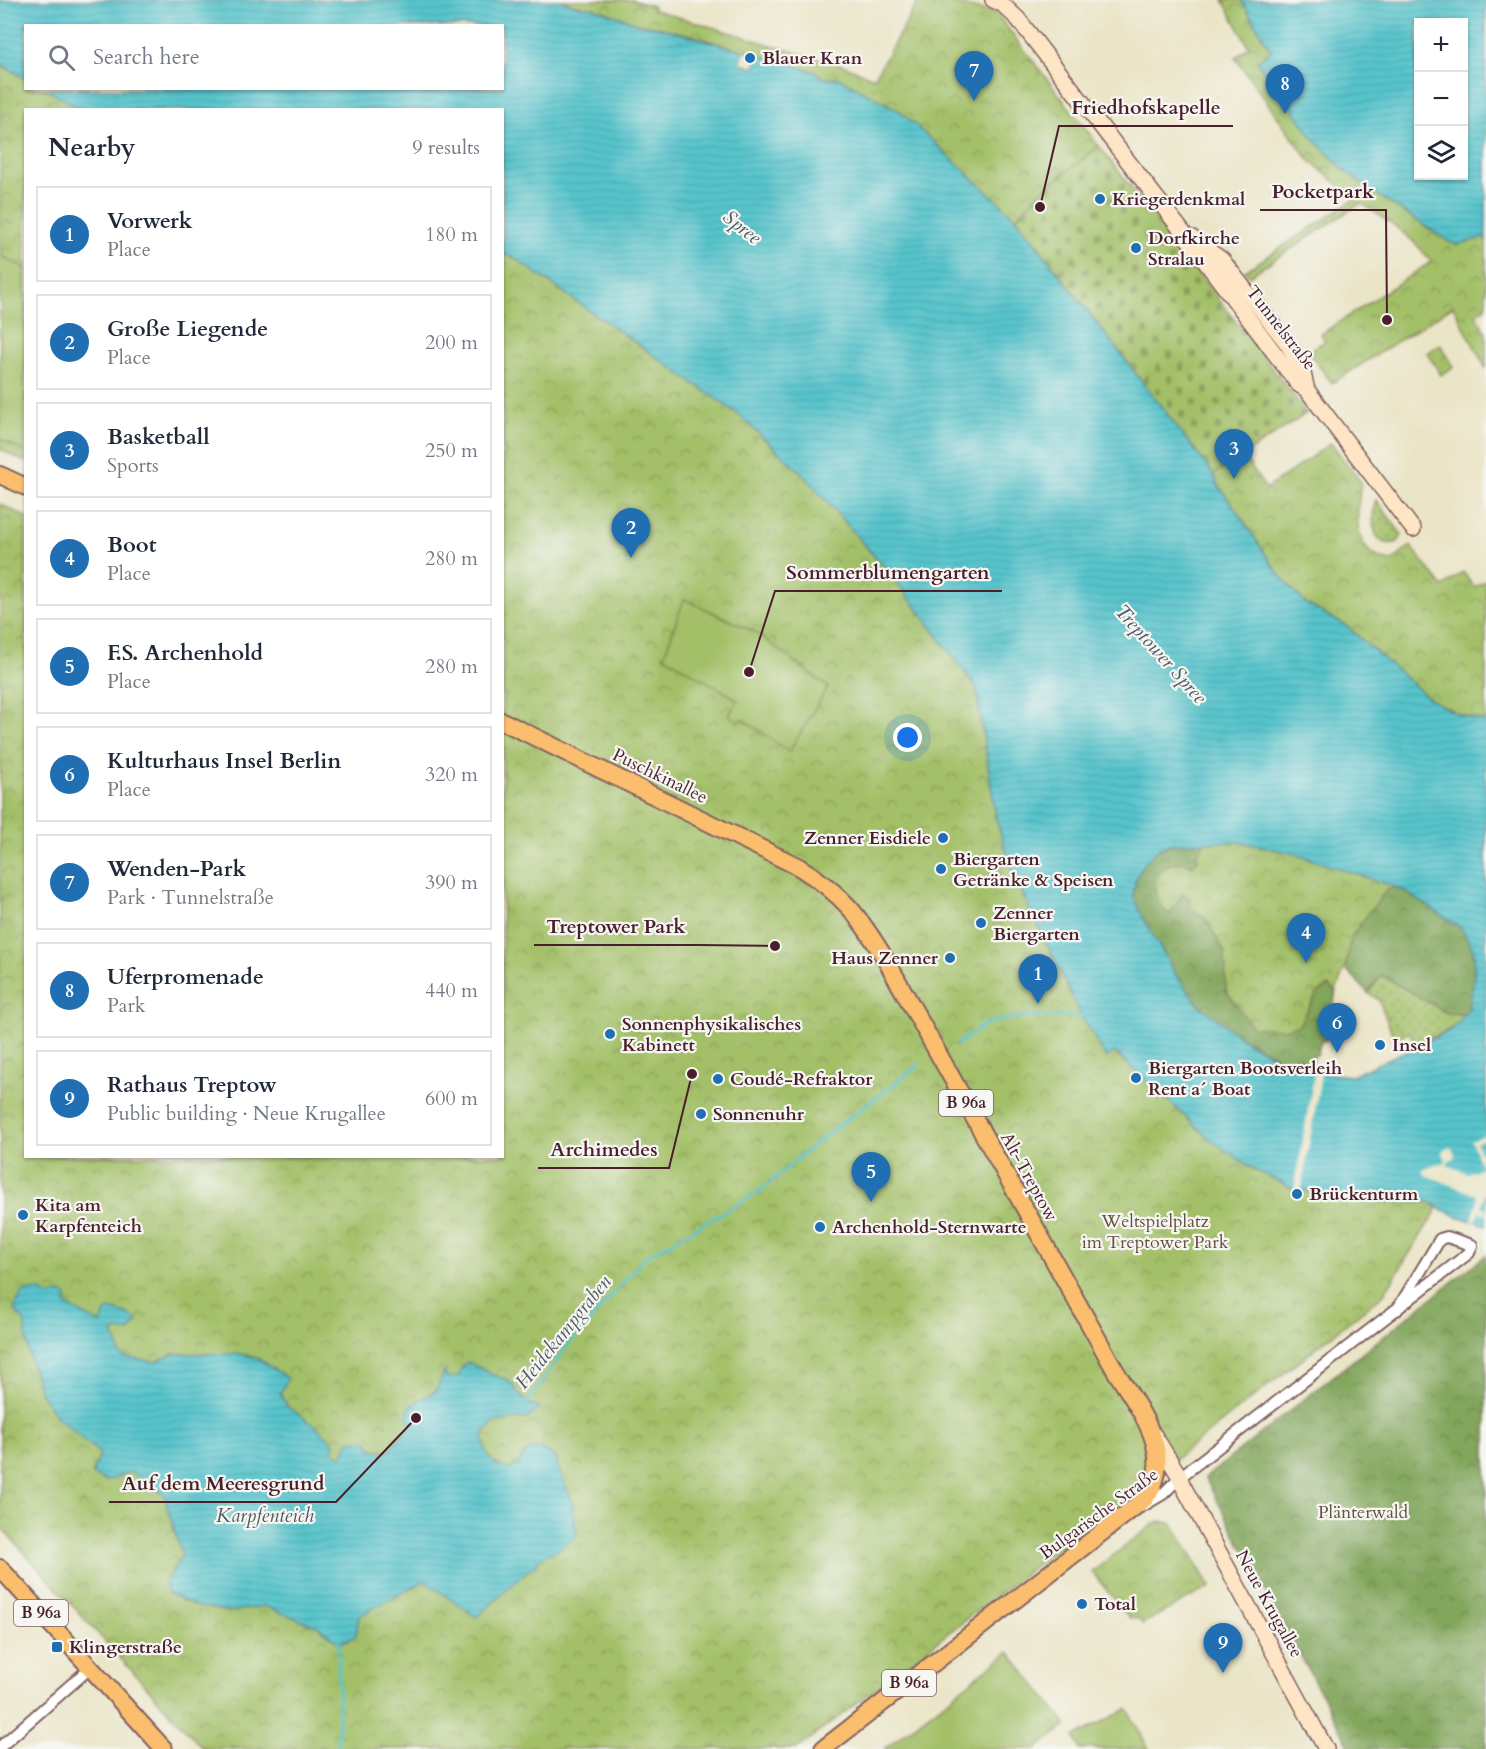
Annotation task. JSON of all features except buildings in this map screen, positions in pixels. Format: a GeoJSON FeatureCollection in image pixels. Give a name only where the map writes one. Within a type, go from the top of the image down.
{"type":"FeatureCollection","features":[{"type":"Feature","properties":{"kind":"main road"},"geometry":{"type":"LineString","coordinates":[[0,475],[24,486]]}},
{"type":"Feature","properties":{"kind":"main road","name":"Puschkinallee"},"geometry":{"type":"LineString","coordinates":[[504,722],[799,867]]}},
{"type":"Feature","properties":{"kind":"main road","name":"Alt-Treptow"},"geometry":{"type":"LineString","coordinates":[[799,867],[833,890],[863,923],[891,969],[1112,1365],[1151,1430],[1157,1456],[1157,1475],[1145,1499],[1128,1514]]}},
{"type":"Feature","properties":{"kind":"main road","name":"Bulgarische Straße"},"geometry":{"type":"LineString","coordinates":[[823,1749],[1128,1514]]}},
{"type":"Feature","properties":{"kind":"main road","name":"B 96a"},"geometry":{"type":"LineString","coordinates":[[0,1568],[164,1749]]}},
{"type":"Feature","properties":{"kind":"street","name":"Tunnelstraße"},"geometry":{"type":"LineString","coordinates":[[997,2],[1018,19],[1182,231],[1222,260],[1286,342],[1301,365],[1307,390],[1413,529]]}},
{"type":"Feature","properties":{"kind":"street","name":"Bulgarische Straße"},"geometry":{"type":"LineString","coordinates":[[1128,1514],[1163,1494],[1180,1477],[1397,1310],[1469,1253],[1472,1245],[1447,1237],[1440,1239],[1397,1310]]}},
{"type":"Feature","properties":{"kind":"street","name":"Alt-Treptow"},"geometry":{"type":"LineString","coordinates":[[1151,1430],[1180,1477]]}},
{"type":"Feature","properties":{"kind":"street","name":"Neue Krugallee"},"geometry":{"type":"LineString","coordinates":[[1180,1477],[1326,1749]]}},
{"type":"Feature","properties":{"kind":"street"},"geometry":{"type":"LineString","coordinates":[[0,1747],[90,1668]]}},
{"type":"Feature","properties":{"kind":"green space"},"geometry":{"type":"Polygon","coordinates":[[[560,0],[632,0],[653,6],[652,9],[825,61],[828,59],[874,78],[919,0],[937,0],[996,13],[1099,146],[1041,191],[1016,218],[900,111],[839,78],[824,78],[816,72],[560,0]]]}},
{"type":"Feature","properties":{"kind":"green space"},"geometry":{"type":"Polygon","coordinates":[[[1223,0],[1241,0],[1271,50],[1257,62],[1329,155],[1370,190],[1448,241],[1456,245],[1483,238],[1486,241],[1486,307],[1476,314],[1486,333],[1486,369],[1453,306],[1332,383],[1308,352],[1325,341],[1321,334],[1431,262],[1408,237],[1361,203],[1249,276],[1245,271],[1355,199],[1309,160],[1235,58],[1249,47],[1223,0]]]}},
{"type":"Feature","properties":{"kind":"green space"},"geometry":{"type":"Polygon","coordinates":[[[0,64],[24,77],[24,90],[47,90],[81,108],[24,108],[24,461],[0,449],[0,64]]]}},
{"type":"Feature","properties":{"kind":"green space"},"geometry":{"type":"Polygon","coordinates":[[[1099,146],[1307,413],[1214,475],[1016,218],[1041,191],[1099,146]]]}},
{"type":"Feature","properties":{"kind":"green space","name":"Weltspielplatz im Treptower Park"},"geometry":{"type":"Polygon","coordinates":[[[504,254],[513,257],[735,412],[804,474],[901,587],[976,687],[996,818],[1013,874],[1082,1017],[1106,1057],[1114,1052],[1211,1140],[1255,1170],[1292,1188],[1354,1202],[1432,1202],[1438,1208],[1384,1294],[1193,1445],[797,1749],[203,1749],[0,1526],[0,504],[24,516],[24,1158],[504,1158],[504,254]]]}},
{"type":"Feature","properties":{"kind":"green space"},"geometry":{"type":"Polygon","coordinates":[[[0,255],[24,267],[24,451],[0,439],[0,255]]]}},
{"type":"Feature","properties":{"kind":"green space"},"geometry":{"type":"Polygon","coordinates":[[[1440,344],[1454,367],[1441,375],[1427,353],[1440,344]]]}},
{"type":"Feature","properties":{"kind":"green space"},"geometry":{"type":"Polygon","coordinates":[[[1331,443],[1361,482],[1358,507],[1359,531],[1368,551],[1392,561],[1411,546],[1443,587],[1463,572],[1474,587],[1486,580],[1486,721],[1456,713],[1429,698],[1345,625],[1306,604],[1280,576],[1213,475],[1243,455],[1266,489],[1331,443]]]}},
{"type":"Feature","properties":{"kind":"green space"},"geometry":{"type":"Polygon","coordinates":[[[1376,500],[1402,535],[1398,542],[1389,543],[1378,537],[1373,523],[1376,500]]]}},
{"type":"Feature","properties":{"kind":"green space"},"geometry":{"type":"Polygon","coordinates":[[[684,599],[755,632],[828,687],[789,752],[743,719],[738,721],[729,715],[738,700],[664,656],[684,599]]]}},
{"type":"Feature","properties":{"kind":"green space"},"geometry":{"type":"Polygon","coordinates":[[[1204,842],[1197,855],[1199,859],[1192,866],[1178,862],[1166,867],[1158,877],[1155,891],[1183,893],[1192,900],[1204,916],[1225,953],[1226,990],[1299,1025],[1317,994],[1328,986],[1336,991],[1328,1038],[1321,1042],[1317,1055],[1314,1055],[1311,1071],[1254,1044],[1227,1027],[1196,1001],[1179,979],[1137,907],[1133,895],[1134,886],[1148,857],[1172,845],[1204,842]]]}},
{"type":"Feature","properties":{"kind":"green space"},"geometry":{"type":"Polygon","coordinates":[[[1204,842],[1241,842],[1292,853],[1395,887],[1385,891],[1351,937],[1345,968],[1336,991],[1328,986],[1317,994],[1299,1025],[1283,1029],[1252,1027],[1226,990],[1225,953],[1204,916],[1189,909],[1191,900],[1183,893],[1169,915],[1158,900],[1155,882],[1162,870],[1179,863],[1192,866],[1198,859],[1197,855],[1204,842]]]}},
{"type":"Feature","properties":{"kind":"green space"},"geometry":{"type":"Polygon","coordinates":[[[1395,887],[1461,928],[1474,951],[1474,977],[1469,1008],[1465,1014],[1447,1013],[1381,975],[1368,993],[1345,968],[1351,937],[1385,890],[1395,887]]]}},
{"type":"Feature","properties":{"kind":"green space"},"geometry":{"type":"Polygon","coordinates":[[[1381,975],[1447,1013],[1465,1014],[1456,1026],[1416,1046],[1409,1032],[1394,1039],[1379,1000],[1368,993],[1381,975]]]}},
{"type":"Feature","properties":{"kind":"green space","name":"Plänterwald"},"geometry":{"type":"Polygon","coordinates":[[[1486,1255],[1486,1749],[1351,1749],[1205,1478],[1486,1255]]]}},
{"type":"Feature","properties":{"kind":"green space"},"geometry":{"type":"Polygon","coordinates":[[[1160,1521],[1173,1524],[1210,1587],[1142,1624],[1140,1619],[1129,1618],[1092,1572],[1160,1521]]]}},
{"type":"Feature","properties":{"kind":"green space"},"geometry":{"type":"Polygon","coordinates":[[[1009,1652],[1067,1725],[1036,1749],[884,1749],[1009,1652]]]}},
{"type":"Feature","properties":{"kind":"green space"},"geometry":{"type":"Polygon","coordinates":[[[1127,1709],[1149,1749],[1080,1749],[1074,1737],[1127,1709]]]}},
{"type":"Feature","properties":{"kind":"water"},"geometry":{"type":"Polygon","coordinates":[[[0,0],[559,0],[594,8],[639,24],[666,29],[744,51],[740,63],[754,68],[758,55],[816,72],[824,78],[839,78],[900,111],[1016,218],[1214,475],[1216,482],[1280,576],[1306,604],[1345,625],[1429,698],[1456,713],[1486,721],[1486,1225],[1464,1219],[1431,1202],[1354,1202],[1292,1188],[1255,1170],[1211,1140],[1115,1052],[1106,1058],[1082,1017],[1013,874],[996,818],[976,687],[901,587],[803,474],[735,412],[513,257],[504,254],[504,108],[79,108],[47,90],[504,90],[504,24],[24,24],[24,77],[0,64],[0,0]],[[1241,842],[1171,844],[1160,848],[1140,869],[1133,895],[1140,912],[1176,975],[1199,1005],[1247,1042],[1282,1060],[1311,1071],[1351,1076],[1456,1026],[1469,1008],[1474,977],[1474,951],[1461,928],[1403,890],[1292,853],[1241,842]]]}},
{"type":"Feature","properties":{"kind":"water"},"geometry":{"type":"Polygon","coordinates":[[[1241,0],[1486,0],[1486,241],[1483,238],[1456,245],[1448,241],[1370,190],[1343,169],[1312,137],[1257,62],[1271,50],[1241,0]]]}},
{"type":"Feature","properties":{"kind":"water","name":"Karpfenteich"},"geometry":{"type":"Polygon","coordinates":[[[40,1290],[48,1296],[61,1293],[67,1296],[66,1305],[101,1324],[105,1312],[111,1309],[129,1315],[138,1321],[129,1332],[119,1330],[113,1333],[122,1357],[156,1362],[173,1354],[240,1354],[257,1358],[288,1378],[280,1394],[288,1407],[316,1426],[333,1442],[333,1453],[343,1456],[351,1440],[368,1440],[371,1448],[385,1453],[412,1425],[408,1419],[408,1410],[414,1403],[436,1391],[444,1372],[448,1378],[459,1376],[462,1367],[468,1362],[508,1380],[527,1403],[540,1407],[529,1418],[496,1421],[483,1434],[489,1458],[497,1465],[510,1469],[519,1464],[522,1456],[532,1449],[542,1449],[556,1457],[560,1473],[572,1500],[577,1536],[552,1554],[550,1552],[537,1561],[538,1564],[526,1572],[477,1617],[424,1581],[359,1616],[356,1636],[339,1643],[317,1626],[263,1606],[231,1612],[196,1606],[169,1594],[164,1583],[182,1556],[164,1495],[131,1472],[106,1481],[92,1475],[100,1454],[56,1416],[40,1392],[29,1356],[24,1321],[14,1309],[23,1292],[40,1290]]]}},
{"type":"Feature","properties":{"kind":"pier"},"geometry":{"type":"Polygon","coordinates":[[[1315,1069],[1322,1069],[1301,1191],[1294,1190],[1315,1069]]]}},
{"type":"Feature","properties":{"kind":"pier"},"geometry":{"type":"Polygon","coordinates":[[[1486,1135],[1486,1138],[1476,1143],[1480,1152],[1486,1150],[1486,1153],[1481,1156],[1486,1166],[1486,1191],[1481,1206],[1486,1209],[1486,1214],[1479,1211],[1476,1222],[1472,1221],[1477,1202],[1476,1195],[1424,1174],[1423,1170],[1444,1163],[1446,1160],[1442,1151],[1451,1147],[1456,1157],[1448,1161],[1447,1165],[1467,1173],[1482,1168],[1471,1140],[1486,1135]]]}},
{"type":"Feature","properties":{"kind":"waterway","name":"Heidekampgraben"},"geometry":{"type":"LineString","coordinates":[[957,1044],[987,1023],[1018,1017],[1086,1016]]}},
{"type":"Feature","properties":{"kind":"waterway","name":"Heidekampgraben"},"geometry":{"type":"LineString","coordinates":[[524,1403],[527,1403],[565,1349],[645,1257],[760,1191],[816,1143],[919,1065]]}},
{"type":"Feature","properties":{"kind":"waterway","name":"Heidekampgraben"},"geometry":{"type":"LineString","coordinates":[[338,1749],[339,1640]]}},
{"type":"Feature","properties":{"kind":"place","name":"Blauer Kran"},"geometry":{"type":"Point","coordinates":[750,58]}},
{"type":"Feature","properties":{"kind":"place","name":"Wenden-Park"},"geometry":{"type":"Point","coordinates":[974,101]}},
{"type":"Feature","properties":{"kind":"place","name":"Uferpromenade"},"geometry":{"type":"Point","coordinates":[1285,114]}},
{"type":"Feature","properties":{"kind":"place","name":"Kriegerdenkmal"},"geometry":{"type":"Point","coordinates":[1100,199]}},
{"type":"Feature","properties":{"kind":"place","name":"Friedhofskapelle"},"geometry":{"type":"Point","coordinates":[1040,207]}},
{"type":"Feature","properties":{"kind":"place","name":"Dorfkirche Stralau"},"geometry":{"type":"Point","coordinates":[1136,248]}},
{"type":"Feature","properties":{"kind":"place","name":"Pocketpark"},"geometry":{"type":"Point","coordinates":[1387,320]}},
{"type":"Feature","properties":{"kind":"place","name":"Basketball"},"geometry":{"type":"Point","coordinates":[1234,479]}},
{"type":"Feature","properties":{"kind":"place","name":"Große Liegende"},"geometry":{"type":"Point","coordinates":[631,558]}},
{"type":"Feature","properties":{"kind":"place","name":"Sommerblumengarten"},"geometry":{"type":"Point","coordinates":[749,672]}},
{"type":"Feature","properties":{"kind":"place","name":"Zenner Eisdiele"},"geometry":{"type":"Point","coordinates":[943,838]}},
{"type":"Feature","properties":{"kind":"place","name":"Biergarten Getränke & Speisen"},"geometry":{"type":"Point","coordinates":[941,869]}},
{"type":"Feature","properties":{"kind":"place","name":"Zenner Biergarten"},"geometry":{"type":"Point","coordinates":[981,923]}},
{"type":"Feature","properties":{"kind":"place","name":"Treptower Park"},"geometry":{"type":"Point","coordinates":[775,946]}},
{"type":"Feature","properties":{"kind":"place","name":"Haus Zenner"},"geometry":{"type":"Point","coordinates":[950,958]}},
{"type":"Feature","properties":{"kind":"place","name":"Boot"},"geometry":{"type":"Point","coordinates":[1306,963]}},
{"type":"Feature","properties":{"kind":"place","name":"Vorwerk"},"geometry":{"type":"Point","coordinates":[1038,1004]}},
{"type":"Feature","properties":{"kind":"place","name":"Sonnenphysikalisches Kabinett"},"geometry":{"type":"Point","coordinates":[610,1034]}},
{"type":"Feature","properties":{"kind":"place","name":"Insel"},"geometry":{"type":"Point","coordinates":[1380,1045]}},
{"type":"Feature","properties":{"kind":"place","name":"Kulturhaus Insel Berlin"},"geometry":{"type":"Point","coordinates":[1337,1053]}},
{"type":"Feature","properties":{"kind":"place","name":"Archimedes"},"geometry":{"type":"Point","coordinates":[692,1074]}},
{"type":"Feature","properties":{"kind":"place","name":"Biergarten Bootsverleih Rent a´ Boat"},"geometry":{"type":"Point","coordinates":[1136,1078]}},
{"type":"Feature","properties":{"kind":"place","name":"Coudé-Refraktor"},"geometry":{"type":"Point","coordinates":[718,1079]}},
{"type":"Feature","properties":{"kind":"place","name":"Sonnenuhr"},"geometry":{"type":"Point","coordinates":[701,1114]}},
{"type":"Feature","properties":{"kind":"place","name":"Brückenturm"},"geometry":{"type":"Point","coordinates":[1297,1194]}},
{"type":"Feature","properties":{"kind":"place","name":"F.S. Archenhold"},"geometry":{"type":"Point","coordinates":[871,1202]}},
{"type":"Feature","properties":{"kind":"place","name":"Kita am Karpfenteich"},"geometry":{"type":"Point","coordinates":[23,1215]}},
{"type":"Feature","properties":{"kind":"place","name":"Archenhold-Sternwarte"},"geometry":{"type":"Point","coordinates":[820,1227]}},
{"type":"Feature","properties":{"kind":"place","name":"Auf dem Meeresgrund"},"geometry":{"type":"Point","coordinates":[416,1418]}},
{"type":"Feature","properties":{"kind":"place","name":"Total"},"geometry":{"type":"Point","coordinates":[1082,1604]}},
{"type":"Feature","properties":{"kind":"place","name":"Klingerstraße"},"geometry":{"type":"Point","coordinates":[57,1647]}},
{"type":"Feature","properties":{"kind":"place","name":"Rathaus Treptow"},"geometry":{"type":"Point","coordinates":[1223,1673]}},
{"type":"Feature","properties":{"kind":"water label","name":"Spree"},"geometry":{"type":"Point","coordinates":[742,227]}},
{"type":"Feature","properties":{"kind":"water label","name":"Treptower Spree"},"geometry":{"type":"Point","coordinates":[1161,654]}}]}
